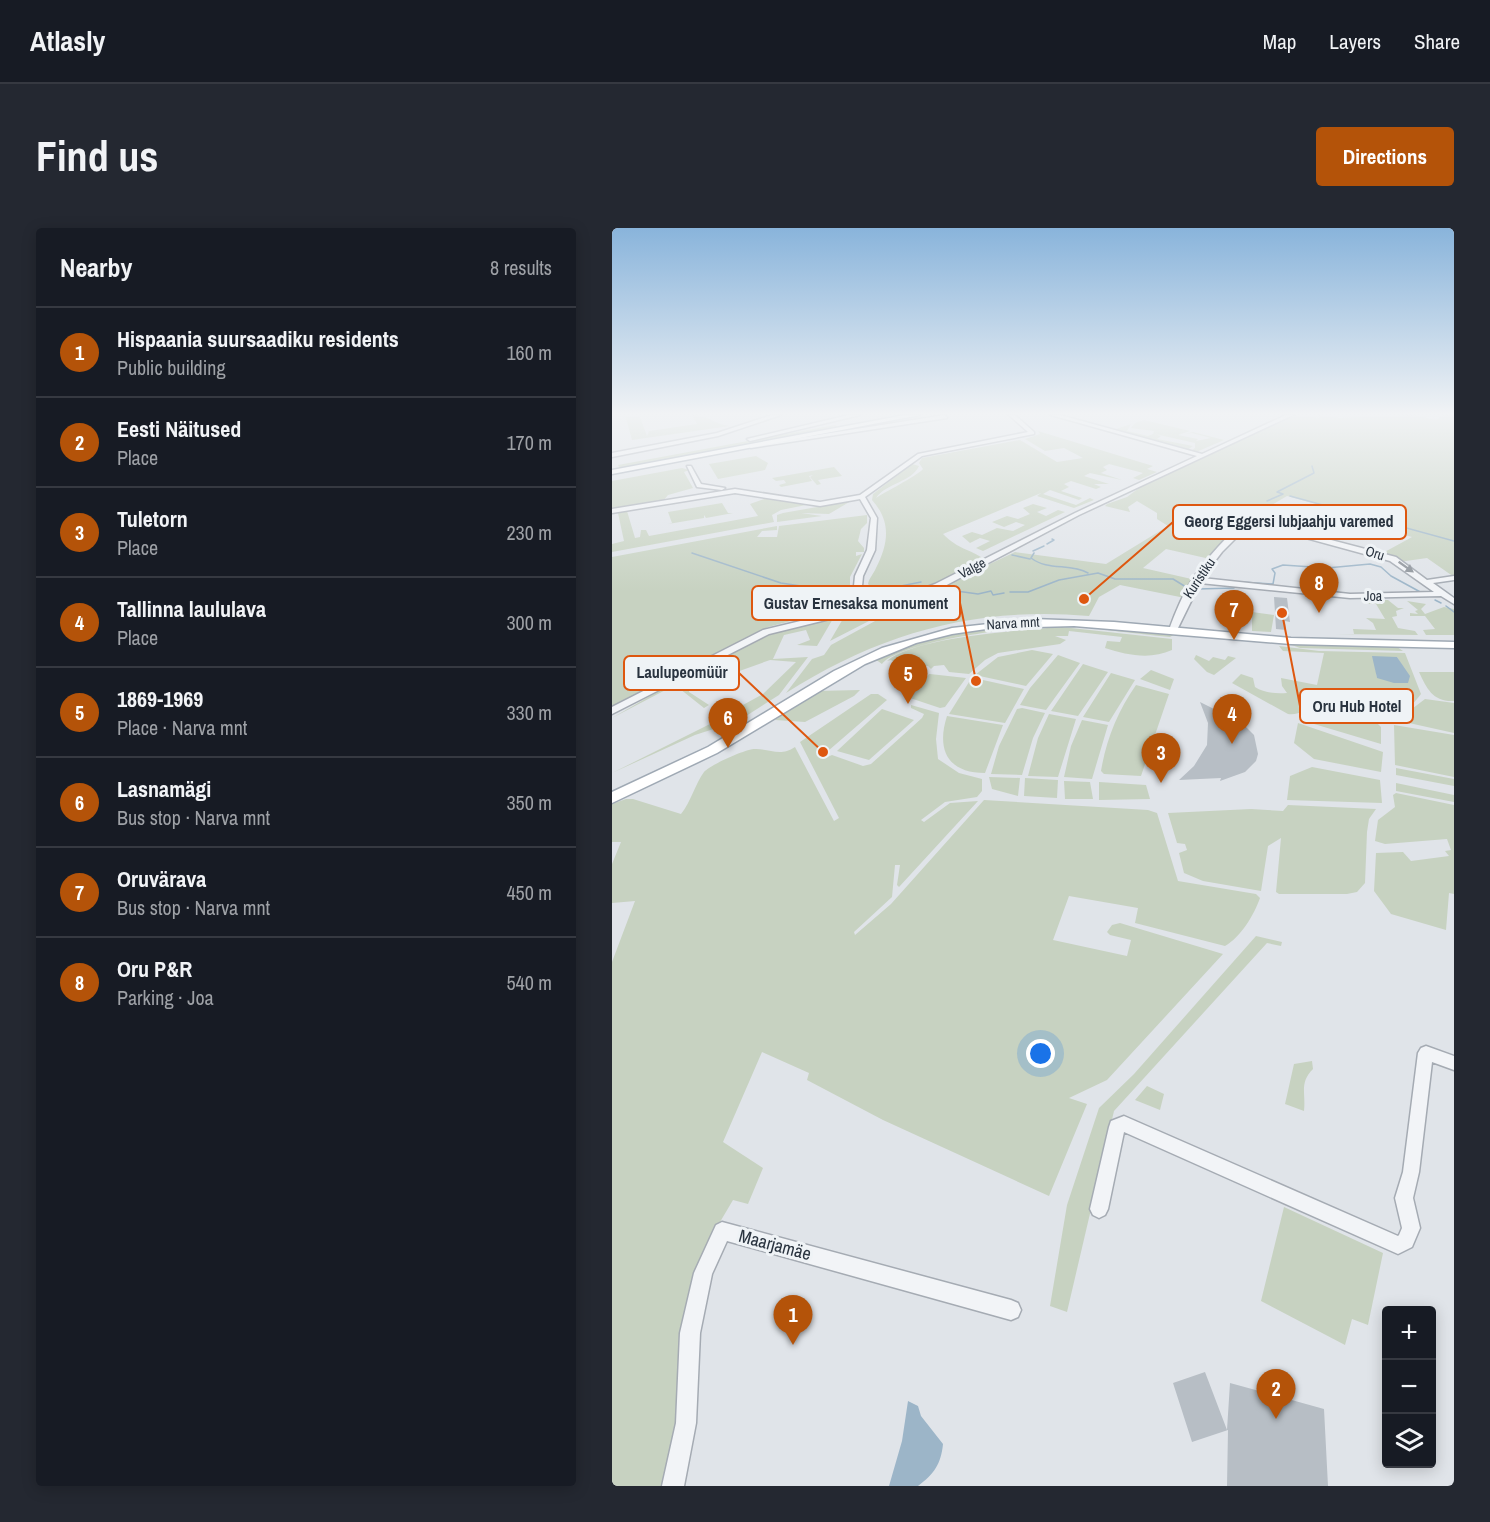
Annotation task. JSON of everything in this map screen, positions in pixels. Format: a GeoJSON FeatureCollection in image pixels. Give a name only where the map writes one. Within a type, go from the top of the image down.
{"type":"FeatureCollection","features":[{"type":"Feature","properties":{"kind":"main road","name":"Narva mnt"},"geometry":{"type":"LineString","coordinates":[[612,795],[726,743],[844,668],[911,641],[967,627],[1015,622],[1100,623],[1310,638],[1454,640]]}},
{"type":"Feature","properties":{"kind":"main road","name":"Narva mnt"},"geometry":{"type":"LineString","coordinates":[[1173,628],[1311,642],[1454,645]]}},
{"type":"Feature","properties":{"kind":"street"},"geometry":{"type":"LineString","coordinates":[[693,474],[699,486],[820,504],[862,497],[893,474]]}},
{"type":"Feature","properties":{"kind":"street","name":"Valge"},"geometry":{"type":"LineString","coordinates":[[612,711],[766,632],[938,586],[1070,517],[1164,474]]}},
{"type":"Feature","properties":{"kind":"street"},"geometry":{"type":"LineString","coordinates":[[612,512],[735,491]]}},
{"type":"Feature","properties":{"kind":"street"},"geometry":{"type":"LineString","coordinates":[[862,497],[873,511],[874,518],[872,549],[859,576],[858,586],[871,605]]}},
{"type":"Feature","properties":{"kind":"street","name":"Kuristiku"},"geometry":{"type":"LineString","coordinates":[[1173,628],[1182,603],[1208,561],[1260,512]]}},
{"type":"Feature","properties":{"kind":"street","name":"Oru"},"geometry":{"type":"LineString","coordinates":[[1250,521],[1380,554],[1399,562],[1454,603]]}},
{"type":"Feature","properties":{"kind":"street"},"geometry":{"type":"LineString","coordinates":[[1428,582],[1454,578]]}},
{"type":"Feature","properties":{"kind":"street","name":"Joa"},"geometry":{"type":"LineString","coordinates":[[1196,580],[1350,596],[1443,594]]}},
{"type":"Feature","properties":{"kind":"street"},"geometry":{"type":"LineString","coordinates":[[1099,1209],[1117,1126],[1124,1124],[1398,1245],[1406,1241],[1411,1228],[1404,1198],[1411,1172],[1426,1053],[1454,1063]]}},
{"type":"Feature","properties":{"kind":"street","name":"Maarjamäe"},"geometry":{"type":"LineString","coordinates":[[673,1486],[686,1423],[690,1334],[703,1273],[722,1231],[1011,1310]]}},
{"type":"Feature","properties":{"kind":"green space"},"geometry":{"type":"Polygon","coordinates":[[[651,474],[685,474],[693,488],[668,495],[663,501],[612,509],[612,481],[651,474]]]}},
{"type":"Feature","properties":{"kind":"green space"},"geometry":{"type":"Polygon","coordinates":[[[715,474],[746,474],[718,479],[715,474]]]}},
{"type":"Feature","properties":{"kind":"green space"},"geometry":{"type":"Polygon","coordinates":[[[796,474],[840,474],[842,476],[818,480],[821,484],[817,485],[810,477],[813,475],[809,476],[812,481],[781,487],[779,485],[786,483],[784,480],[776,481],[772,478],[796,474]]]}},
{"type":"Feature","properties":{"kind":"green space"},"geometry":{"type":"Polygon","coordinates":[[[899,474],[913,474],[886,489],[876,498],[917,474],[1089,474],[1084,476],[1109,484],[1094,484],[1101,487],[1096,489],[1071,481],[1064,484],[1069,487],[1061,491],[1082,498],[1079,500],[1050,490],[1043,494],[1076,505],[1090,498],[1094,500],[1074,508],[1037,496],[1041,493],[943,534],[954,543],[984,559],[923,590],[875,602],[893,596],[880,597],[868,584],[884,550],[886,532],[882,516],[872,500],[873,494],[899,474]]]}},
{"type":"Feature","properties":{"kind":"green space"},"geometry":{"type":"Polygon","coordinates":[[[1093,474],[1103,474],[1122,480],[1093,474]]]}},
{"type":"Feature","properties":{"kind":"green space"},"geometry":{"type":"Polygon","coordinates":[[[1142,474],[1153,474],[1139,480],[1133,478],[1142,474]]]}},
{"type":"Feature","properties":{"kind":"green space"},"geometry":{"type":"Polygon","coordinates":[[[1170,474],[1454,474],[1454,577],[1427,558],[1399,562],[1381,554],[1412,537],[1391,531],[1397,526],[1287,496],[1260,512],[1210,559],[1166,549],[1143,568],[1196,580],[1185,598],[1120,585],[1099,597],[1089,616],[1008,615],[931,628],[857,654],[786,693],[812,659],[824,655],[831,645],[910,602],[1015,552],[1106,564],[1168,526],[1157,519],[1157,513],[1137,501],[1128,507],[1130,512],[1105,506],[1127,497],[1139,488],[1170,474]]]}},
{"type":"Feature","properties":{"kind":"green space"},"geometry":{"type":"Polygon","coordinates":[[[767,498],[811,504],[781,510],[772,515],[774,522],[612,552],[612,544],[624,541],[618,513],[627,511],[635,538],[640,537],[641,530],[646,530],[649,536],[758,516],[750,504],[767,498]]]}},
{"type":"Feature","properties":{"kind":"green space"},"geometry":{"type":"Polygon","coordinates":[[[851,501],[829,514],[801,513],[822,516],[777,522],[777,515],[783,513],[851,501]]]}},
{"type":"Feature","properties":{"kind":"green space"},"geometry":{"type":"Polygon","coordinates":[[[722,503],[728,513],[733,513],[706,518],[704,515],[704,518],[668,524],[672,523],[668,512],[722,503]]]}},
{"type":"Feature","properties":{"kind":"green space"},"geometry":{"type":"Polygon","coordinates":[[[1033,504],[1047,508],[1037,512],[1046,516],[1058,510],[1065,512],[983,551],[976,548],[990,541],[980,538],[970,543],[962,536],[972,532],[982,535],[997,528],[1013,531],[1025,525],[1016,522],[1004,527],[992,522],[1007,516],[1018,519],[1030,514],[1023,508],[1033,504]]]}},
{"type":"Feature","properties":{"kind":"green space"},"geometry":{"type":"Polygon","coordinates":[[[867,515],[867,523],[861,529],[858,541],[864,548],[864,552],[856,552],[856,556],[862,554],[850,577],[850,590],[840,608],[768,627],[612,707],[612,557],[777,526],[777,530],[762,531],[757,537],[777,537],[779,526],[867,515]]]}},
{"type":"Feature","properties":{"kind":"green space"},"geometry":{"type":"Polygon","coordinates":[[[1362,600],[1388,600],[1398,608],[1404,608],[1396,611],[1397,616],[1392,617],[1398,628],[1415,631],[1418,635],[1335,634],[1354,634],[1353,629],[1376,630],[1373,623],[1366,618],[1385,619],[1376,604],[1366,604],[1362,600]]]}},
{"type":"Feature","properties":{"kind":"green space"},"geometry":{"type":"Polygon","coordinates":[[[902,601],[906,602],[830,641],[844,617],[902,601]]]}},
{"type":"Feature","properties":{"kind":"green space"},"geometry":{"type":"Polygon","coordinates":[[[1407,601],[1426,604],[1421,609],[1425,614],[1444,607],[1454,609],[1454,635],[1426,635],[1423,630],[1435,629],[1425,616],[1410,616],[1410,613],[1418,614],[1415,611],[1418,610],[1407,601]]]}},
{"type":"Feature","properties":{"kind":"green space"},"geometry":{"type":"Polygon","coordinates":[[[1252,612],[1274,615],[1271,632],[1252,631],[1252,612]]]}},
{"type":"Feature","properties":{"kind":"green space"},"geometry":{"type":"Polygon","coordinates":[[[834,617],[817,646],[797,645],[810,640],[806,630],[784,635],[773,659],[808,657],[779,695],[743,718],[732,711],[763,694],[796,662],[770,660],[689,689],[689,692],[709,705],[704,708],[675,685],[612,718],[678,680],[688,676],[694,680],[701,675],[697,670],[771,633],[834,617]]]}},
{"type":"Feature","properties":{"kind":"green space"},"geometry":{"type":"Polygon","coordinates":[[[1045,624],[1175,634],[1170,637],[1048,626],[968,635],[939,641],[894,655],[882,664],[875,659],[893,650],[957,632],[1009,625],[1045,624]]]}},
{"type":"Feature","properties":{"kind":"green space"},"geometry":{"type":"Polygon","coordinates":[[[1062,627],[1172,639],[1172,650],[1147,656],[1130,654],[1105,648],[1107,641],[1120,642],[1122,637],[1069,631],[1068,636],[1055,636],[1066,640],[1060,644],[998,653],[985,660],[969,674],[949,672],[944,665],[934,666],[931,669],[928,666],[913,665],[913,669],[895,667],[898,665],[891,660],[887,661],[901,653],[945,640],[1062,627]]]}},
{"type":"Feature","properties":{"kind":"green space"},"geometry":{"type":"Polygon","coordinates":[[[1286,643],[1397,647],[1403,651],[1300,648],[1286,643]]]}},
{"type":"Feature","properties":{"kind":"green space"},"geometry":{"type":"Polygon","coordinates":[[[1279,646],[1319,651],[1405,653],[1421,694],[1409,707],[1398,714],[1386,717],[1319,708],[1288,714],[1232,683],[1241,674],[1253,678],[1255,687],[1266,692],[1287,693],[1282,686],[1281,678],[1317,685],[1324,653],[1283,651],[1279,646]],[[1397,657],[1375,665],[1377,678],[1406,672],[1397,657]]]}},
{"type":"Feature","properties":{"kind":"green space"},"geometry":{"type":"Polygon","coordinates":[[[1032,650],[1053,654],[1026,686],[975,675],[998,657],[1032,650]]]}},
{"type":"Feature","properties":{"kind":"green space"},"geometry":{"type":"Polygon","coordinates":[[[1058,655],[1080,663],[1046,710],[1020,705],[1030,688],[1058,655]]]}},
{"type":"Feature","properties":{"kind":"green space"},"geometry":{"type":"Polygon","coordinates":[[[1196,655],[1209,661],[1213,657],[1225,660],[1228,656],[1236,658],[1214,675],[1207,672],[1194,659],[1196,655]]]}},
{"type":"Feature","properties":{"kind":"green space"},"geometry":{"type":"Polygon","coordinates":[[[1083,664],[1108,672],[1078,716],[1051,711],[1083,664]]]}},
{"type":"Feature","properties":{"kind":"green space"},"geometry":{"type":"Polygon","coordinates":[[[1151,670],[1174,679],[1170,690],[1140,679],[1151,670]]]}},
{"type":"Feature","properties":{"kind":"green space"},"geometry":{"type":"Polygon","coordinates":[[[1419,672],[1454,672],[1454,701],[1436,697],[1428,689],[1419,672]]]}},
{"type":"Feature","properties":{"kind":"green space"},"geometry":{"type":"Polygon","coordinates":[[[1111,673],[1135,680],[1109,722],[1083,717],[1111,673]]]}},
{"type":"Feature","properties":{"kind":"green space"},"geometry":{"type":"Polygon","coordinates":[[[929,674],[966,678],[945,707],[940,708],[910,698],[929,674]]]}},
{"type":"Feature","properties":{"kind":"green space"},"geometry":{"type":"Polygon","coordinates":[[[983,680],[1024,689],[1005,723],[949,714],[969,682],[978,685],[983,680]]]}},
{"type":"Feature","properties":{"kind":"green space"},"geometry":{"type":"Polygon","coordinates":[[[1136,685],[1169,694],[1141,776],[1104,774],[1101,771],[1109,738],[1123,706],[1136,685]]]}},
{"type":"Feature","properties":{"kind":"green space"},"geometry":{"type":"Polygon","coordinates":[[[860,690],[854,696],[805,722],[775,720],[816,691],[860,690]]]}},
{"type":"Feature","properties":{"kind":"green space"},"geometry":{"type":"Polygon","coordinates":[[[871,694],[878,694],[887,700],[828,751],[821,749],[827,755],[823,759],[832,755],[863,766],[871,764],[922,718],[924,714],[911,708],[911,705],[939,713],[936,739],[938,759],[959,773],[982,779],[982,791],[977,797],[945,802],[921,820],[924,822],[950,803],[978,801],[899,887],[897,885],[900,865],[895,865],[892,897],[854,932],[855,935],[891,904],[984,800],[1148,810],[1157,813],[1178,881],[1256,894],[1260,898],[1246,925],[1225,946],[1135,923],[1138,908],[1069,896],[1053,940],[1127,956],[1131,940],[1110,935],[1107,932],[1112,925],[1120,923],[1223,954],[1107,1080],[1069,1098],[1087,1104],[1049,1196],[883,1120],[807,1080],[809,1073],[762,1052],[723,1142],[763,1168],[748,1204],[733,1200],[720,1222],[722,1231],[703,1273],[673,1486],[612,1486],[612,962],[635,901],[612,903],[612,864],[621,842],[612,842],[612,804],[633,799],[681,814],[704,772],[713,765],[751,749],[785,752],[795,747],[834,821],[839,818],[800,742],[871,694]]]}},
{"type":"Feature","properties":{"kind":"green space"},"geometry":{"type":"Polygon","coordinates":[[[1425,699],[1454,703],[1454,733],[1400,721],[1400,718],[1425,699]]]}},
{"type":"Feature","properties":{"kind":"green space"},"geometry":{"type":"Polygon","coordinates":[[[882,709],[914,720],[869,760],[837,751],[882,709]]]}},
{"type":"Feature","properties":{"kind":"green space"},"geometry":{"type":"Polygon","coordinates":[[[1017,709],[1045,713],[1033,738],[1022,775],[991,774],[999,746],[1017,709]]]}},
{"type":"Feature","properties":{"kind":"green space"},"geometry":{"type":"Polygon","coordinates":[[[1314,711],[1376,722],[1381,727],[1381,744],[1304,721],[1303,717],[1314,711]]]}},
{"type":"Feature","properties":{"kind":"green space"},"geometry":{"type":"Polygon","coordinates":[[[1049,714],[1076,719],[1058,777],[1028,776],[1038,738],[1049,714]]]}},
{"type":"Feature","properties":{"kind":"green space"},"geometry":{"type":"Polygon","coordinates":[[[947,716],[1003,725],[985,773],[962,769],[948,757],[943,739],[947,716]]]}},
{"type":"Feature","properties":{"kind":"green space"},"geometry":{"type":"Polygon","coordinates":[[[720,719],[729,724],[695,735],[612,773],[720,719]]]}},
{"type":"Feature","properties":{"kind":"green space"},"geometry":{"type":"Polygon","coordinates":[[[1082,720],[1108,725],[1092,779],[1064,777],[1071,746],[1082,720]]]}},
{"type":"Feature","properties":{"kind":"green space"},"geometry":{"type":"Polygon","coordinates":[[[1298,723],[1383,752],[1381,772],[1314,759],[1294,743],[1298,723]]]}},
{"type":"Feature","properties":{"kind":"green space"},"geometry":{"type":"Polygon","coordinates":[[[1394,725],[1454,735],[1454,777],[1395,765],[1394,725]]]}},
{"type":"Feature","properties":{"kind":"green space"},"geometry":{"type":"Polygon","coordinates":[[[1312,767],[1380,780],[1382,803],[1287,800],[1290,776],[1312,767]]]}},
{"type":"Feature","properties":{"kind":"green space"},"geometry":{"type":"Polygon","coordinates":[[[1396,768],[1454,779],[1454,786],[1396,775],[1396,768]]]}},
{"type":"Feature","properties":{"kind":"green space"},"geometry":{"type":"Polygon","coordinates":[[[989,777],[1020,778],[1018,796],[992,789],[989,777]]]}},
{"type":"Feature","properties":{"kind":"green space"},"geometry":{"type":"Polygon","coordinates":[[[1025,778],[1058,780],[1057,798],[1024,796],[1025,778]]]}},
{"type":"Feature","properties":{"kind":"green space"},"geometry":{"type":"Polygon","coordinates":[[[1064,781],[1090,782],[1093,799],[1065,799],[1064,781]]]}},
{"type":"Feature","properties":{"kind":"green space"},"geometry":{"type":"Polygon","coordinates":[[[1099,782],[1146,785],[1150,799],[1099,800],[1099,782]]]}},
{"type":"Feature","properties":{"kind":"green space"},"geometry":{"type":"Polygon","coordinates":[[[1396,783],[1454,795],[1454,802],[1396,791],[1396,783]]]}},
{"type":"Feature","properties":{"kind":"green space"},"geometry":{"type":"Polygon","coordinates":[[[1396,793],[1454,805],[1454,894],[1449,893],[1446,930],[1391,914],[1374,891],[1376,853],[1403,852],[1411,861],[1449,856],[1445,851],[1451,850],[1447,839],[1385,844],[1375,841],[1378,820],[1395,807],[1393,795],[1396,793]]]}},
{"type":"Feature","properties":{"kind":"green space"},"geometry":{"type":"Polygon","coordinates":[[[1288,805],[1376,809],[1369,819],[1367,832],[1365,883],[1357,892],[1279,894],[1276,892],[1281,838],[1268,846],[1261,891],[1203,881],[1184,873],[1179,853],[1187,850],[1185,844],[1177,843],[1168,813],[1251,809],[1283,811],[1288,805]]]}},
{"type":"Feature","properties":{"kind":"green space"},"geometry":{"type":"Polygon","coordinates":[[[1256,936],[1282,942],[1281,946],[1267,943],[1114,1111],[1067,1312],[1050,1306],[1067,1205],[1099,1108],[1134,1074],[1256,936]]]}},
{"type":"Feature","properties":{"kind":"green space"},"geometry":{"type":"Polygon","coordinates":[[[1312,1061],[1313,1069],[1305,1084],[1304,1111],[1285,1104],[1294,1064],[1312,1061]]]}},
{"type":"Feature","properties":{"kind":"green space"},"geometry":{"type":"Polygon","coordinates":[[[1147,1086],[1164,1094],[1160,1110],[1135,1100],[1147,1086]]]}},
{"type":"Feature","properties":{"kind":"green space"},"geometry":{"type":"Polygon","coordinates":[[[1284,1207],[1383,1253],[1368,1325],[1352,1319],[1345,1345],[1261,1301],[1284,1207]]]}},
{"type":"Feature","properties":{"kind":"water"},"geometry":{"type":"Polygon","coordinates":[[[1372,656],[1397,657],[1410,676],[1408,683],[1394,683],[1377,678],[1372,656]]]}},
{"type":"Feature","properties":{"kind":"water"},"geometry":{"type":"Polygon","coordinates":[[[908,1401],[918,1406],[921,1416],[943,1444],[942,1451],[936,1468],[918,1486],[889,1486],[902,1441],[908,1401]]]}},
{"type":"Feature","properties":{"kind":"building"},"geometry":{"type":"Polygon","coordinates":[[[1274,597],[1287,598],[1290,622],[1285,621],[1286,630],[1276,629],[1274,597]]]}},
{"type":"Feature","properties":{"kind":"building"},"geometry":{"type":"Polygon","coordinates":[[[1200,702],[1234,719],[1235,716],[1254,735],[1258,754],[1256,761],[1245,772],[1220,781],[1221,778],[1179,780],[1194,766],[1207,745],[1208,723],[1200,702]]]}},
{"type":"Feature","properties":{"kind":"building"},"geometry":{"type":"Polygon","coordinates":[[[1205,1372],[1227,1430],[1230,1383],[1324,1409],[1328,1486],[1227,1486],[1228,1430],[1192,1442],[1173,1383],[1205,1372]]]}},
{"type":"Feature","properties":{"kind":"waterway"},"geometry":{"type":"LineString","coordinates":[[1267,501],[1283,494],[1277,492],[1313,474]]}},
{"type":"Feature","properties":{"kind":"waterway"},"geometry":{"type":"LineString","coordinates":[[1290,496],[1454,541]]}},
{"type":"Feature","properties":{"kind":"waterway"},"geometry":{"type":"LineString","coordinates":[[1047,544],[1054,540],[1052,539]]}},
{"type":"Feature","properties":{"kind":"waterway"},"geometry":{"type":"LineString","coordinates":[[1033,551],[1044,546]]}},
{"type":"Feature","properties":{"kind":"waterway"},"geometry":{"type":"LineString","coordinates":[[692,553],[781,583],[847,593]]}},
{"type":"Feature","properties":{"kind":"waterway"},"geometry":{"type":"LineString","coordinates":[[1034,553],[1031,558],[1038,562],[1074,568],[1088,573]]}},
{"type":"Feature","properties":{"kind":"waterway"},"geometry":{"type":"LineString","coordinates":[[1012,555],[1030,559]]}},
{"type":"Feature","properties":{"kind":"waterway"},"geometry":{"type":"LineString","coordinates":[[1241,582],[1273,584],[1275,573],[1272,569],[1283,565],[1327,568],[1370,564],[1381,567],[1391,576],[1424,594]]}},
{"type":"Feature","properties":{"kind":"waterway"},"geometry":{"type":"LineString","coordinates":[[1010,592],[1028,592],[1059,580],[1098,573],[1115,579],[1173,579],[1186,587]]}},
{"type":"Feature","properties":{"kind":"waterway"},"geometry":{"type":"LineString","coordinates":[[876,591],[921,582]]}},
{"type":"Feature","properties":{"kind":"waterway"},"geometry":{"type":"LineString","coordinates":[[1198,589],[1234,588]]}},
{"type":"Feature","properties":{"kind":"waterway"},"geometry":{"type":"LineString","coordinates":[[942,589],[978,594],[991,591],[993,595],[1004,593]]}},
{"type":"Feature","properties":{"kind":"waterway"},"geometry":{"type":"LineString","coordinates":[[1435,600],[1441,603]]}},
{"type":"Feature","properties":{"kind":"waterway"},"geometry":{"type":"LineString","coordinates":[[1446,606],[1454,612]]}},
{"type":"Feature","properties":{"kind":"place","name":"Georg Eggersi lubjaahju varemed"},"geometry":{"type":"Point","coordinates":[1084,599]}},
{"type":"Feature","properties":{"kind":"place","name":"Oru Hub Hotel"},"geometry":{"type":"Point","coordinates":[1282,613]}},
{"type":"Feature","properties":{"kind":"place","name":"Oru P&R"},"geometry":{"type":"Point","coordinates":[1319,613]}},
{"type":"Feature","properties":{"kind":"place","name":"Oruvärava"},"geometry":{"type":"Point","coordinates":[1234,640]}},
{"type":"Feature","properties":{"kind":"place","name":"Gustav Ernesaksa monument"},"geometry":{"type":"Point","coordinates":[976,681]}},
{"type":"Feature","properties":{"kind":"place","name":"1869-1969"},"geometry":{"type":"Point","coordinates":[908,704]}},
{"type":"Feature","properties":{"kind":"place","name":"Tallinna laululava"},"geometry":{"type":"Point","coordinates":[1232,744]}},
{"type":"Feature","properties":{"kind":"place","name":"Lasnamägi"},"geometry":{"type":"Point","coordinates":[728,748]}},
{"type":"Feature","properties":{"kind":"place","name":"Laulupeomüür"},"geometry":{"type":"Point","coordinates":[823,752]}},
{"type":"Feature","properties":{"kind":"place","name":"Tuletorn"},"geometry":{"type":"Point","coordinates":[1161,783]}},
{"type":"Feature","properties":{"kind":"place","name":"Hispaania suursaadiku residents"},"geometry":{"type":"Point","coordinates":[793,1345]}},
{"type":"Feature","properties":{"kind":"place","name":"Eesti Näitused"},"geometry":{"type":"Point","coordinates":[1276,1419]}}]}
